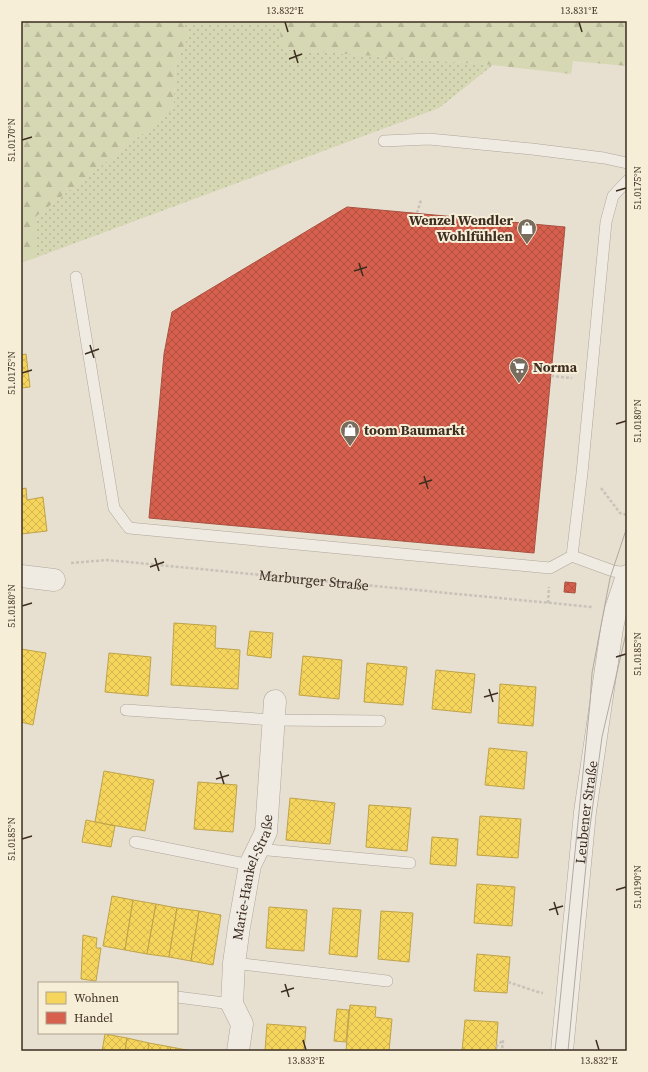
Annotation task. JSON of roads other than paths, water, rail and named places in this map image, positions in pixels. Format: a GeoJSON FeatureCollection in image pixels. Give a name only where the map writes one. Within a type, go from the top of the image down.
{"type":"FeatureCollection","features":[{"type":"Feature","properties":{"kind":"street","name":"Leubener Straße"},"geometry":{"type":"LineString","coordinates":[[562,1051],[585,812],[612,628],[622,610],[627,574]]}},
{"type":"Feature","properties":{"kind":"street"},"geometry":{"type":"LineString","coordinates":[[21,576],[54,580]]}},
{"type":"Feature","properties":{"kind":"street","name":"Marie-Hankel-Straße"},"geometry":{"type":"LineString","coordinates":[[238,1051],[242,1024],[232,1004],[234,963],[238,927],[254,857],[266,832],[274,711]]}},
{"type":"Feature","properties":{"kind":"lane"},"geometry":{"type":"LineString","coordinates":[[384,141],[429,138],[597,157],[627,164]]}},
{"type":"Feature","properties":{"kind":"lane"},"geometry":{"type":"LineString","coordinates":[[572,556],[582,473],[606,222],[613,196],[627,181]]}},
{"type":"Feature","properties":{"kind":"lane"},"geometry":{"type":"LineString","coordinates":[[76,277],[114,508],[129,528],[550,568],[572,556]]}},
{"type":"Feature","properties":{"kind":"lane"},"geometry":{"type":"LineString","coordinates":[[572,556],[612,572],[627,574]]}},
{"type":"Feature","properties":{"kind":"lane"},"geometry":{"type":"LineString","coordinates":[[126,710],[274,711],[380,721]]}},
{"type":"Feature","properties":{"kind":"lane"},"geometry":{"type":"LineString","coordinates":[[135,842],[254,857],[410,863]]}},
{"type":"Feature","properties":{"kind":"lane"},"geometry":{"type":"LineString","coordinates":[[234,963],[387,981]]}},
{"type":"Feature","properties":{"kind":"lane"},"geometry":{"type":"LineString","coordinates":[[178,997],[232,1004]]}},
{"type":"Feature","properties":{"kind":"tram line"},"geometry":{"type":"LineString","coordinates":[[555,1051],[592,673],[610,578],[627,527]]}},
{"type":"Feature","properties":{"kind":"tram line"},"geometry":{"type":"LineString","coordinates":[[568,1051],[589,834],[602,737],[627,629]]}},
{"type":"Feature","properties":{"kind":"place","name":"Wenzel Wendler Wohlfühlen"},"geometry":{"type":"Point","coordinates":[527,245]}},
{"type":"Feature","properties":{"kind":"place","name":"Norma"},"geometry":{"type":"Point","coordinates":[519,384]}},
{"type":"Feature","properties":{"kind":"place","name":"toom Baumarkt"},"geometry":{"type":"Point","coordinates":[350,447]}}]}
